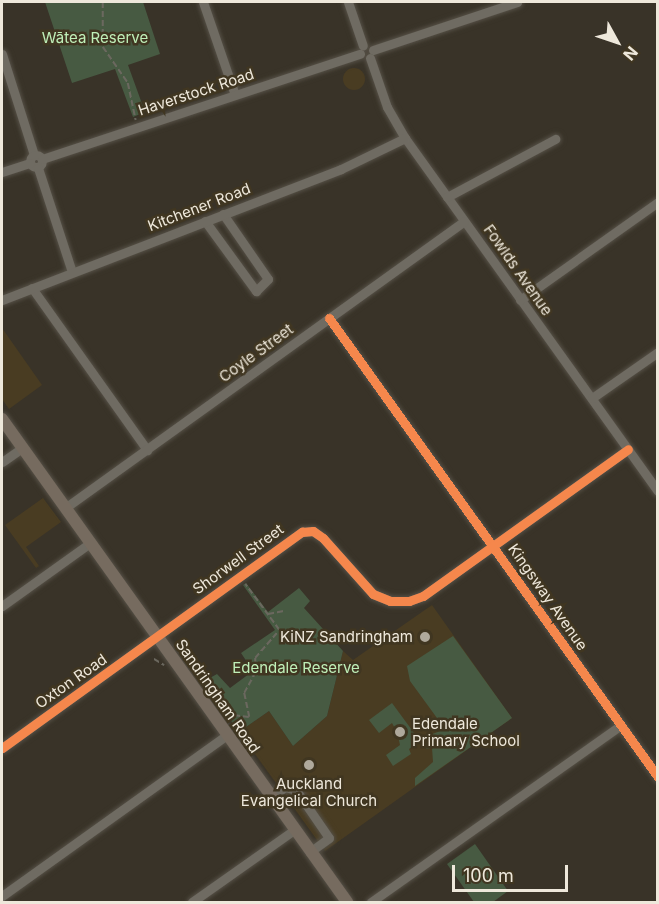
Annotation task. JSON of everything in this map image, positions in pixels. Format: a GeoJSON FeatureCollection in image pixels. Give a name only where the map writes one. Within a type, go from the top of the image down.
{"type":"FeatureCollection","features":[{"type":"Feature","properties":{"kind":"main road","name":"Sandringham Road"},"geometry":{"type":"LineString","coordinates":[[2,419],[347,903]]}},
{"type":"Feature","properties":{"kind":"street"},"geometry":{"type":"LineString","coordinates":[[203,2],[235,95]]}},
{"type":"Feature","properties":{"kind":"street"},"geometry":{"type":"LineString","coordinates":[[348,2],[361,50],[371,54],[487,6],[517,2]]}},
{"type":"Feature","properties":{"kind":"street","name":"Haverstock Road"},"geometry":{"type":"LineString","coordinates":[[2,172],[235,95],[361,50]]}},
{"type":"Feature","properties":{"kind":"street"},"geometry":{"type":"LineString","coordinates":[[2,54],[72,272]]}},
{"type":"Feature","properties":{"kind":"street","name":"Fowlds Avenue"},"geometry":{"type":"LineString","coordinates":[[371,54],[387,107],[405,138],[657,491]]}},
{"type":"Feature","properties":{"kind":"street","name":"Kitchener Road"},"geometry":{"type":"LineString","coordinates":[[2,300],[341,169],[405,138]]}},
{"type":"Feature","properties":{"kind":"street"},"geometry":{"type":"LineString","coordinates":[[447,197],[555,139]]}},
{"type":"Feature","properties":{"kind":"street"},"geometry":{"type":"LineString","coordinates":[[520,300],[657,202]]}},
{"type":"Feature","properties":{"kind":"street"},"geometry":{"type":"LineString","coordinates":[[204,221],[255,291],[268,279],[223,214]]}},
{"type":"Feature","properties":{"kind":"street","name":"Coyle Street"},"geometry":{"type":"LineString","coordinates":[[65,508],[464,220]]}},
{"type":"Feature","properties":{"kind":"street"},"geometry":{"type":"LineString","coordinates":[[32,288],[147,450]]}},
{"type":"Feature","properties":{"kind":"street","name":"Kingsway Avenue"},"geometry":{"type":"LineString","coordinates":[[329,318],[657,777]]}},
{"type":"Feature","properties":{"kind":"street"},"geometry":{"type":"LineString","coordinates":[[592,398],[657,352]]}},
{"type":"Feature","properties":{"kind":"street"},"geometry":{"type":"LineString","coordinates":[[2,462],[22,448]]}},
{"type":"Feature","properties":{"kind":"street","name":"Shorwell Street"},"geometry":{"type":"LineString","coordinates":[[157,637],[302,532],[318,534],[369,591],[397,602],[423,596],[628,449]]}},
{"type":"Feature","properties":{"kind":"street"},"geometry":{"type":"LineString","coordinates":[[2,606],[90,543]]}},
{"type":"Feature","properties":{"kind":"street","name":"Oxton Road"},"geometry":{"type":"LineString","coordinates":[[2,748],[157,637]]}},
{"type":"Feature","properties":{"kind":"street"},"geometry":{"type":"LineString","coordinates":[[371,903],[621,725]]}},
{"type":"Feature","properties":{"kind":"street"},"geometry":{"type":"LineString","coordinates":[[2,896],[227,735]]}},
{"type":"Feature","properties":{"kind":"street"},"geometry":{"type":"LineString","coordinates":[[271,796],[285,787],[296,790],[329,838],[310,852]]}},
{"type":"Feature","properties":{"kind":"street"},"geometry":{"type":"LineString","coordinates":[[192,903],[294,830]]}},
{"type":"Feature","properties":{"kind":"path"},"geometry":{"type":"LineString","coordinates":[[103,2],[103,47],[128,83],[135,118]]}},
{"type":"Feature","properties":{"kind":"path"},"geometry":{"type":"LineString","coordinates":[[225,714],[250,716],[244,693],[255,673],[255,658],[279,630],[242,581]]}},
{"type":"Feature","properties":{"kind":"path"},"geometry":{"type":"LineString","coordinates":[[267,614],[284,611]]}},
{"type":"Feature","properties":{"kind":"path"},"geometry":{"type":"LineString","coordinates":[[154,658],[162,666],[164,664]]}},
{"type":"Feature","properties":{"kind":"shaded area"},"geometry":{"type":"Polygon","coordinates":[[[354,68],[362,71],[365,79],[362,87],[354,90],[346,87],[343,79],[346,71],[354,68]]]}},
{"type":"Feature","properties":{"kind":"shaded area"},"geometry":{"type":"Polygon","coordinates":[[[2,328],[42,385],[9,409],[2,399],[2,328]]]}},
{"type":"Feature","properties":{"kind":"shaded area"},"geometry":{"type":"Polygon","coordinates":[[[43,498],[61,522],[26,547],[39,566],[36,568],[5,525],[43,498]]]}},
{"type":"Feature","properties":{"kind":"shaded area","name":"Edendale Primary School"},"geometry":{"type":"Polygon","coordinates":[[[432,605],[512,718],[325,851],[239,732],[269,711],[293,746],[327,716],[343,651],[353,660],[432,605]]]}},
{"type":"Feature","properties":{"kind":"green space","name":"Wātea Reserve"},"geometry":{"type":"Polygon","coordinates":[[[45,2],[143,2],[160,54],[128,65],[145,112],[133,117],[115,69],[72,83],[45,2]]]}},
{"type":"Feature","properties":{"kind":"green space","name":"Edendale Reserve"},"geometry":{"type":"Polygon","coordinates":[[[246,583],[268,612],[299,588],[310,601],[304,608],[343,651],[327,716],[293,746],[269,711],[239,732],[212,694],[208,679],[217,674],[230,688],[253,671],[241,653],[275,630],[243,585],[246,583]]]}},
{"type":"Feature","properties":{"kind":"green space"},"geometry":{"type":"Polygon","coordinates":[[[453,636],[512,718],[415,786],[415,778],[433,762],[432,748],[426,749],[425,743],[430,735],[445,729],[410,681],[407,666],[453,636]]]}},
{"type":"Feature","properties":{"kind":"green space"},"geometry":{"type":"Polygon","coordinates":[[[392,703],[420,741],[409,749],[411,754],[393,766],[386,755],[400,745],[397,732],[392,723],[379,733],[369,720],[392,703]]]}},
{"type":"Feature","properties":{"kind":"green space"},"geometry":{"type":"Polygon","coordinates":[[[475,844],[508,891],[493,902],[474,902],[447,864],[475,844]]]}},
{"type":"Feature","properties":{"kind":"cycle path"},"geometry":{"type":"LineString","coordinates":[[329,318],[658,777]]}},
{"type":"Feature","properties":{"kind":"cycle path"},"geometry":{"type":"LineString","coordinates":[[2,748],[302,532],[313,531],[323,538],[373,594],[390,601],[409,601],[423,596],[628,449]]}},
{"type":"Feature","properties":{"kind":"place","name":"KiNZ Sandringham"},"geometry":{"type":"Point","coordinates":[425,637]}},
{"type":"Feature","properties":{"kind":"place","name":"Edendale Primary School"},"geometry":{"type":"Point","coordinates":[400,732]}},
{"type":"Feature","properties":{"kind":"place","name":"Auckland Evangelical Church"},"geometry":{"type":"Point","coordinates":[309,765]}}]}
